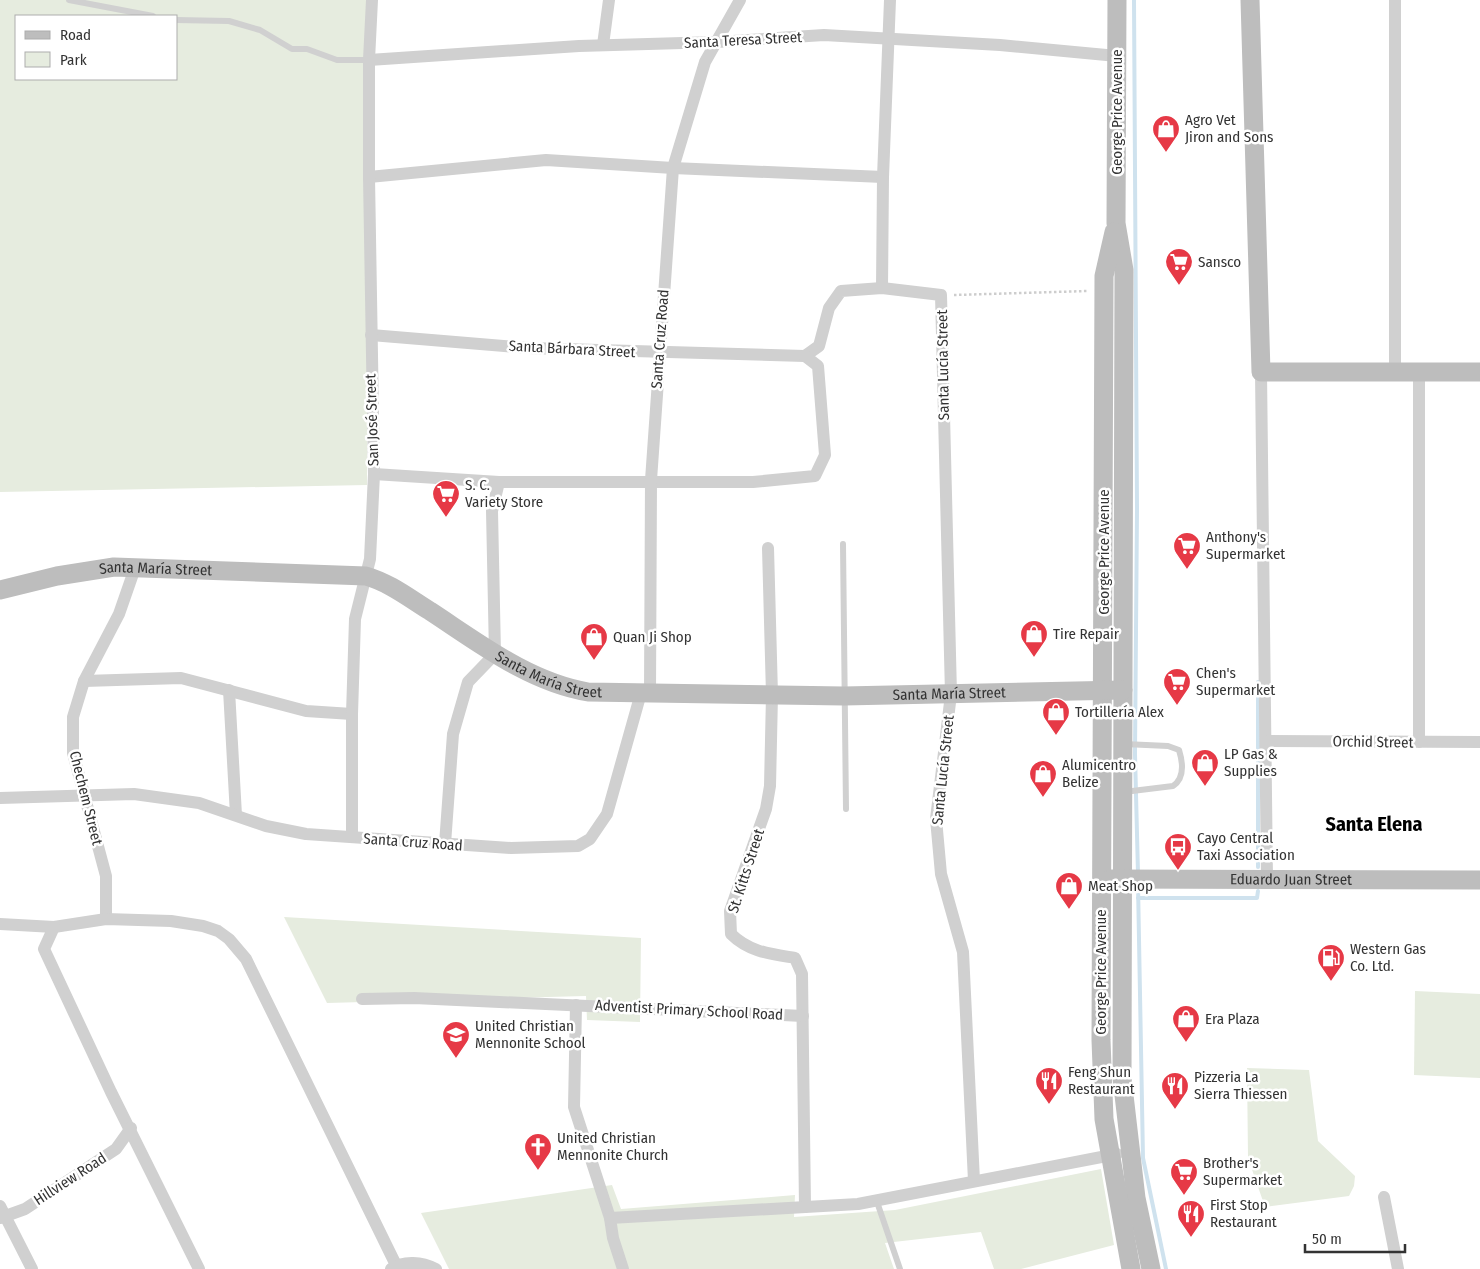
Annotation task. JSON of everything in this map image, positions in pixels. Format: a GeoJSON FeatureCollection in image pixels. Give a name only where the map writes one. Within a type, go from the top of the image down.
{"type":"FeatureCollection","features":[{"type":"Feature","properties":{"kind":"main road","name":"George Price Avenue"},"geometry":{"type":"LineString","coordinates":[[1117,0],[1116,223],[1124,270],[1122,1078],[1129,1152],[1151,1269]]}},
{"type":"Feature","properties":{"kind":"main road"},"geometry":{"type":"LineString","coordinates":[[1250,0],[1261,372],[1395,370],[1480,372]]}},
{"type":"Feature","properties":{"kind":"main road","name":"George Price Avenue"},"geometry":{"type":"LineString","coordinates":[[1116,223],[1104,276],[1104,690],[1101,879],[1102,1084],[1104,1119],[1131,1269]]}},
{"type":"Feature","properties":{"kind":"main road","name":"Santa María Street"},"geometry":{"type":"LineString","coordinates":[[0,590],[65,574],[114,568],[366,576],[390,585],[495,654],[533,674],[560,686],[588,692],[844,696],[1123,690]]}},
{"type":"Feature","properties":{"kind":"main road","name":"Eduardo Juan Street"},"geometry":{"type":"LineString","coordinates":[[1101,879],[1480,880]]}},
{"type":"Feature","properties":{"kind":"street","name":"San José Street"},"geometry":{"type":"LineString","coordinates":[[352,837],[352,714],[355,619],[370,559],[374,474],[370,335],[369,177],[369,60],[372,0]]}},
{"type":"Feature","properties":{"kind":"street"},"geometry":{"type":"LineString","coordinates":[[603,45],[609,0]]}},
{"type":"Feature","properties":{"kind":"street","name":"Santa Cruz Road"},"geometry":{"type":"LineString","coordinates":[[0,798],[154,795],[198,803],[266,826],[296,833],[445,844],[511,848],[566,848],[578,846],[590,839],[607,814],[646,693],[650,480],[673,168],[706,62],[740,0]]}},
{"type":"Feature","properties":{"kind":"street"},"geometry":{"type":"LineString","coordinates":[[882,288],[883,176],[890,38],[890,0]]}},
{"type":"Feature","properties":{"kind":"street"},"geometry":{"type":"LineString","coordinates":[[1394,0],[1395,370]]}},
{"type":"Feature","properties":{"kind":"street","name":"Santa Teresa Street"},"geometry":{"type":"LineString","coordinates":[[369,60],[603,45],[717,42],[824,35],[890,38],[1117,56]]}},
{"type":"Feature","properties":{"kind":"street"},"geometry":{"type":"LineString","coordinates":[[369,177],[546,160],[673,168],[883,176]]}},
{"type":"Feature","properties":{"kind":"street"},"geometry":{"type":"LineString","coordinates":[[374,474],[499,482],[650,480],[752,482],[815,476],[826,455],[818,366],[820,346],[829,308],[841,291],[882,288],[942,295]]}},
{"type":"Feature","properties":{"kind":"street","name":"Santa Lucía Street"},"geometry":{"type":"LineString","coordinates":[[942,295],[951,694],[936,819],[941,874],[963,952],[974,1181]]}},
{"type":"Feature","properties":{"kind":"street","name":"Santa Bárbara Street"},"geometry":{"type":"LineString","coordinates":[[370,335],[529,348],[805,356]]}},
{"type":"Feature","properties":{"kind":"street"},"geometry":{"type":"LineString","coordinates":[[818,366],[805,356],[820,346]]}},
{"type":"Feature","properties":{"kind":"street"},"geometry":{"type":"LineString","coordinates":[[1419,371],[1420,742]]}},
{"type":"Feature","properties":{"kind":"street"},"geometry":{"type":"LineString","coordinates":[[1261,372],[1267,740],[1267,879]]}},
{"type":"Feature","properties":{"kind":"street"},"geometry":{"type":"LineString","coordinates":[[445,844],[453,734],[468,682],[495,654],[492,511],[499,482]]}},
{"type":"Feature","properties":{"kind":"street","name":"St. Kitts Street"},"geometry":{"type":"LineString","coordinates":[[768,548],[772,695],[770,786],[766,809],[730,911],[731,934],[741,944],[756,951],[795,958],[802,974],[805,1207]]}},
{"type":"Feature","properties":{"kind":"street","name":"Chechem Street"},"geometry":{"type":"LineString","coordinates":[[106,919],[106,876],[84,796],[72,736],[73,717],[84,681],[119,614],[135,568]]}},
{"type":"Feature","properties":{"kind":"street"},"geometry":{"type":"LineString","coordinates":[[84,681],[180,678],[306,711],[352,714]]}},
{"type":"Feature","properties":{"kind":"street"},"geometry":{"type":"LineString","coordinates":[[229,690],[236,815]]}},
{"type":"Feature","properties":{"kind":"street","name":"Orchid Street"},"geometry":{"type":"LineString","coordinates":[[1267,740],[1480,742]]}},
{"type":"Feature","properties":{"kind":"street"},"geometry":{"type":"LineString","coordinates":[[0,924],[54,926],[106,919],[171,921],[203,926],[218,931],[238,947],[246,959],[393,1267],[414,1263],[436,1269]]}},
{"type":"Feature","properties":{"kind":"street"},"geometry":{"type":"LineString","coordinates":[[54,926],[44,949],[111,1092],[131,1128],[199,1269]]}},
{"type":"Feature","properties":{"kind":"street","name":"Adventist Primary School Road"},"geometry":{"type":"LineString","coordinates":[[362,999],[414,998],[803,1016]]}},
{"type":"Feature","properties":{"kind":"street","name":"Adventist Primary School Road"},"geometry":{"type":"LineString","coordinates":[[576,1005],[574,1107],[610,1218],[612,1238],[623,1269]]}},
{"type":"Feature","properties":{"kind":"street","name":"Hillview Road"},"geometry":{"type":"LineString","coordinates":[[2,1214],[24,1209],[116,1149],[131,1128]]}},
{"type":"Feature","properties":{"kind":"street"},"geometry":{"type":"LineString","coordinates":[[610,1218],[858,1204],[876,1199],[1129,1152]]}},
{"type":"Feature","properties":{"kind":"street"},"geometry":{"type":"LineString","coordinates":[[1384,1197],[1398,1269]]}},
{"type":"Feature","properties":{"kind":"street"},"geometry":{"type":"LineString","coordinates":[[2,1214],[32,1269]]}},
{"type":"Feature","properties":{"kind":"lane"},"geometry":{"type":"LineString","coordinates":[[69,0],[148,15]]}},
{"type":"Feature","properties":{"kind":"lane"},"geometry":{"type":"LineString","coordinates":[[178,20],[229,21],[260,30],[292,49],[307,50],[337,60],[369,60]]}},
{"type":"Feature","properties":{"kind":"lane"},"geometry":{"type":"LineString","coordinates":[[842,544],[846,809]]}},
{"type":"Feature","properties":{"kind":"lane"},"geometry":{"type":"LineString","coordinates":[[1123,744],[1168,746],[1179,750],[1182,775],[1180,781],[1173,786],[1123,792]]}},
{"type":"Feature","properties":{"kind":"lane"},"geometry":{"type":"LineString","coordinates":[[876,1199],[900,1269]]}},
{"type":"Feature","properties":{"kind":"path"},"geometry":{"type":"LineString","coordinates":[[942,295],[1104,290]]}},
{"type":"Feature","properties":{"kind":"green space"},"geometry":{"type":"Polygon","coordinates":[[[0,0],[369,0],[367,485],[0,492],[0,0]]]}},
{"type":"Feature","properties":{"kind":"green space"},"geometry":{"type":"Polygon","coordinates":[[[284,917],[641,938],[640,1022],[587,1020],[586,996],[327,1003],[284,917]]]}},
{"type":"Feature","properties":{"kind":"green space"},"geometry":{"type":"Polygon","coordinates":[[[1415,991],[1480,994],[1480,1078],[1414,1075],[1415,991]]]}},
{"type":"Feature","properties":{"kind":"green space"},"geometry":{"type":"Polygon","coordinates":[[[1247,1068],[1309,1070],[1318,1141],[1355,1176],[1354,1186],[1349,1196],[1265,1207],[1248,1158],[1247,1068]]]}},
{"type":"Feature","properties":{"kind":"green space"},"geometry":{"type":"Polygon","coordinates":[[[1101,1169],[1114,1245],[1021,1269],[994,1269],[981,1232],[885,1243],[894,1269],[449,1269],[421,1213],[612,1185],[621,1209],[795,1195],[794,1217],[895,1210],[1101,1169]]]}},
{"type":"Feature","properties":{"kind":"waterway"},"geometry":{"type":"LineString","coordinates":[[1134,0],[1137,509],[1135,754],[1138,874]]}},
{"type":"Feature","properties":{"kind":"waterway"},"geometry":{"type":"LineString","coordinates":[[1258,682],[1258,867]]}},
{"type":"Feature","properties":{"kind":"waterway"},"geometry":{"type":"LineString","coordinates":[[1138,884],[1143,1158],[1166,1269]]}},
{"type":"Feature","properties":{"kind":"waterway"},"geometry":{"type":"LineString","coordinates":[[1138,898],[1257,898],[1258,891]]}},
{"type":"Feature","properties":{"kind":"place","name":"Agro Vet Jiron and Sons"},"geometry":{"type":"Point","coordinates":[1166,153]}},
{"type":"Feature","properties":{"kind":"place","name":"Sansco"},"geometry":{"type":"Point","coordinates":[1179,286]}},
{"type":"Feature","properties":{"kind":"place","name":"S. C. Variety Store"},"geometry":{"type":"Point","coordinates":[446,518]}},
{"type":"Feature","properties":{"kind":"place","name":"Anthony's Supermarket"},"geometry":{"type":"Point","coordinates":[1187,570]}},
{"type":"Feature","properties":{"kind":"place","name":"Tire Repair"},"geometry":{"type":"Point","coordinates":[1034,658]}},
{"type":"Feature","properties":{"kind":"place","name":"Quan Ji Shop"},"geometry":{"type":"Point","coordinates":[594,661]}},
{"type":"Feature","properties":{"kind":"place","name":"Chen's Supermarket"},"geometry":{"type":"Point","coordinates":[1177,706]}},
{"type":"Feature","properties":{"kind":"place","name":"Tortillería Alex"},"geometry":{"type":"Point","coordinates":[1056,736]}},
{"type":"Feature","properties":{"kind":"place","name":"LP Gas & Supplies"},"geometry":{"type":"Point","coordinates":[1205,787]}},
{"type":"Feature","properties":{"kind":"place","name":"Alumicentro Belize"},"geometry":{"type":"Point","coordinates":[1043,798]}},
{"type":"Feature","properties":{"kind":"place","name":"Cayo Central Taxi Association"},"geometry":{"type":"Point","coordinates":[1178,871]}},
{"type":"Feature","properties":{"kind":"place","name":"Meat Shop"},"geometry":{"type":"Point","coordinates":[1069,910]}},
{"type":"Feature","properties":{"kind":"place","name":"Western Gas Co. Ltd."},"geometry":{"type":"Point","coordinates":[1331,982]}},
{"type":"Feature","properties":{"kind":"place","name":"Era Plaza"},"geometry":{"type":"Point","coordinates":[1186,1043]}},
{"type":"Feature","properties":{"kind":"place","name":"United Christian Mennonite School"},"geometry":{"type":"Point","coordinates":[456,1059]}},
{"type":"Feature","properties":{"kind":"place","name":"Feng Shun Restaurant"},"geometry":{"type":"Point","coordinates":[1049,1105]}},
{"type":"Feature","properties":{"kind":"place","name":"Pizzeria La Sierra Thiessen"},"geometry":{"type":"Point","coordinates":[1175,1110]}},
{"type":"Feature","properties":{"kind":"place","name":"United Christian Mennonite Church"},"geometry":{"type":"Point","coordinates":[538,1171]}},
{"type":"Feature","properties":{"kind":"place","name":"Brother's Supermarket"},"geometry":{"type":"Point","coordinates":[1184,1196]}},
{"type":"Feature","properties":{"kind":"place","name":"First Stop Restaurant"},"geometry":{"type":"Point","coordinates":[1191,1238]}},
{"type":"Feature","properties":{"kind":"district","name":"Santa Elena"},"geometry":{"type":"Point","coordinates":[1374,824]}}]}
